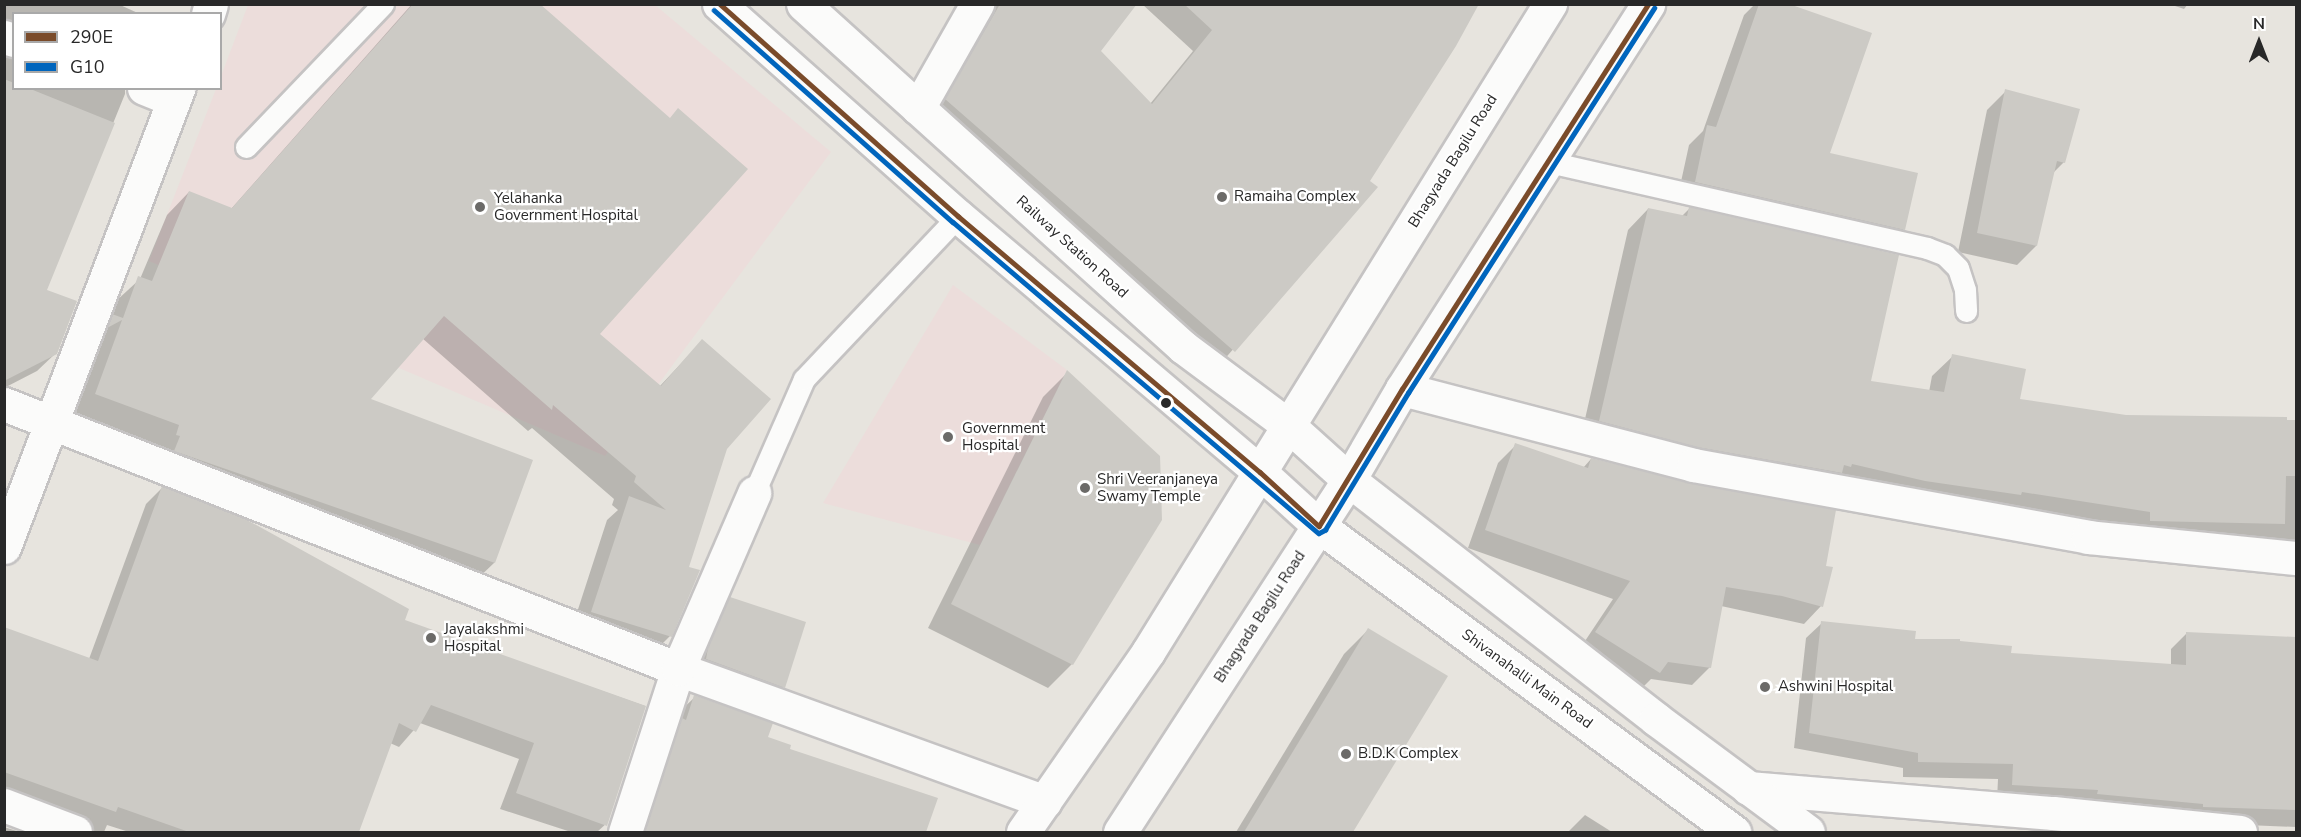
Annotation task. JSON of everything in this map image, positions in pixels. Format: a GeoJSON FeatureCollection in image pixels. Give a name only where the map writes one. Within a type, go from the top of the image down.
{"type":"FeatureCollection","features":[{"type":"Feature","properties":{"kind":"street"},"geometry":{"type":"LineString","coordinates":[[718,4],[958,216],[1260,472],[1319,526]]}},
{"type":"Feature","properties":{"kind":"street","name":"Railway Station Road"},"geometry":{"type":"LineString","coordinates":[[803,4],[1183,347],[1289,426],[1349,480],[1808,832]]}},
{"type":"Feature","properties":{"kind":"street"},"geometry":{"type":"LineString","coordinates":[[918,108],[977,4]]}},
{"type":"Feature","properties":{"kind":"street","name":"Bhagyada Bagilu Road"},"geometry":{"type":"LineString","coordinates":[[1023,832],[1148,652],[1550,4]]}},
{"type":"Feature","properties":{"kind":"street","name":"Bhagyada Bagilu Road"},"geometry":{"type":"LineString","coordinates":[[1120,832],[1349,480],[1402,389],[1648,4]]}},
{"type":"Feature","properties":{"kind":"street"},"geometry":{"type":"LineString","coordinates":[[4,548],[176,94],[155,90]]}},
{"type":"Feature","properties":{"kind":"street"},"geometry":{"type":"LineString","coordinates":[[1402,389],[1693,465],[2088,537],[2296,558]]}},
{"type":"Feature","properties":{"kind":"street"},"geometry":{"type":"LineString","coordinates":[[4,404],[678,669],[1045,802]]}},
{"type":"Feature","properties":{"kind":"street"},"geometry":{"type":"LineString","coordinates":[[625,832],[678,669],[754,493]]}},
{"type":"Feature","properties":{"kind":"street","name":"Shivanahalli Main Road"},"geometry":{"type":"LineString","coordinates":[[1319,526],[1734,832]]}},
{"type":"Feature","properties":{"kind":"street"},"geometry":{"type":"LineString","coordinates":[[1748,788],[2053,813],[2240,832]]}},
{"type":"Feature","properties":{"kind":"street"},"geometry":{"type":"LineString","coordinates":[[4,805],[75,832]]}},
{"type":"Feature","properties":{"kind":"lane"},"geometry":{"type":"LineString","coordinates":[[246,147],[383,4]]}},
{"type":"Feature","properties":{"kind":"lane"},"geometry":{"type":"LineString","coordinates":[[1549,162],[1928,248],[1945,255],[1958,268],[1965,290],[1966,311]]}},
{"type":"Feature","properties":{"kind":"lane"},"geometry":{"type":"LineString","coordinates":[[754,493],[804,379],[958,216]]}},
{"type":"Feature","properties":{"kind":"shaded area","name":"Yelahanka Government Hospital"},"geometry":{"type":"Polygon","coordinates":[[[248,5],[655,5],[831,152],[605,456],[149,261],[216,90],[222,90],[222,73],[248,5]]]}},
{"type":"Feature","properties":{"kind":"shaded area","name":"Government Hospital"},"geometry":{"type":"Polygon","coordinates":[[[953,285],[1067,370],[980,545],[823,503],[953,285]]]}},
{"type":"Feature","properties":{"kind":"building","name":"Yelahanka Government Hospital"},"geometry":{"type":"Polygon","coordinates":[[[413,4],[540,4],[670,118],[678,108],[748,169],[600,334],[661,386],[702,339],[771,399],[727,449],[689,567],[700,570],[672,637],[591,612],[629,496],[666,510],[634,482],[636,476],[553,405],[552,410],[444,316],[371,399],[533,460],[495,563],[174,451],[180,436],[176,435],[179,425],[95,394],[122,320],[107,328],[112,314],[123,318],[138,276],[152,281],[189,191],[232,208],[413,4]]]}},
{"type":"Feature","properties":{"kind":"building"},"geometry":{"type":"Polygon","coordinates":[[[1000,4],[1137,4],[1101,51],[1152,104],[1212,30],[1184,4],[1479,4],[1456,46],[1370,181],[1378,187],[1235,352],[945,99],[1000,4]]]}},
{"type":"Feature","properties":{"kind":"building"},"geometry":{"type":"Polygon","coordinates":[[[1759,4],[1789,4],[1872,33],[1830,153],[1918,173],[1905,230],[1695,182],[1707,125],[1716,127],[1759,4]]]}},
{"type":"Feature","properties":{"kind":"building"},"geometry":{"type":"Polygon","coordinates":[[[4,79],[12,82],[12,90],[33,90],[115,123],[47,290],[77,301],[57,354],[4,381],[4,79]]]}},
{"type":"Feature","properties":{"kind":"building"},"geometry":{"type":"Polygon","coordinates":[[[2005,89],[2080,109],[2065,163],[2057,161],[2037,246],[1977,233],[2005,89]]]}},
{"type":"Feature","properties":{"kind":"building"},"geometry":{"type":"Polygon","coordinates":[[[1689,207],[1899,255],[1871,381],[1944,392],[1952,354],[2026,369],[2020,399],[2126,415],[2287,417],[2287,420],[2296,420],[2296,476],[2286,476],[2285,524],[2150,521],[2150,512],[2022,492],[2021,495],[1925,481],[1852,464],[1851,467],[1844,465],[1842,473],[1697,447],[1599,421],[1648,208],[1687,216],[1689,207]]]}},
{"type":"Feature","properties":{"kind":"building","name":"Shri Veeranjaneya Swamy Temple"},"geometry":{"type":"Polygon","coordinates":[[[1067,370],[1160,456],[1162,520],[1073,665],[951,604],[1067,370]]]}},
{"type":"Feature","properties":{"kind":"building"},"geometry":{"type":"Polygon","coordinates":[[[1515,443],[1588,468],[1591,458],[1690,483],[1836,510],[1826,566],[1833,567],[1823,607],[1782,596],[1726,587],[1711,668],[1668,662],[1660,673],[1595,632],[1630,581],[1485,530],[1515,443]]]}},
{"type":"Feature","properties":{"kind":"building"},"geometry":{"type":"Polygon","coordinates":[[[162,486],[247,520],[409,609],[405,620],[646,706],[607,826],[516,793],[534,743],[431,705],[416,732],[399,723],[359,832],[189,832],[118,807],[116,812],[4,772],[4,627],[98,661],[162,486]]]}},
{"type":"Feature","properties":{"kind":"building"},"geometry":{"type":"Polygon","coordinates":[[[730,597],[806,622],[785,688],[706,659],[708,648],[730,597]]]}},
{"type":"Feature","properties":{"kind":"building"},"geometry":{"type":"Polygon","coordinates":[[[1821,621],[1916,631],[1915,639],[1960,639],[1960,641],[2012,646],[2011,653],[2186,665],[2186,632],[2296,637],[2296,810],[2203,807],[2203,804],[2097,794],[2098,790],[2012,785],[2013,764],[1918,762],[1918,753],[1809,733],[1821,621]]]}},
{"type":"Feature","properties":{"kind":"building","name":"B.D.K Complex"},"geometry":{"type":"Polygon","coordinates":[[[1368,628],[1448,676],[1353,832],[1244,832],[1368,628]]]}},
{"type":"Feature","properties":{"kind":"building"},"geometry":{"type":"Polygon","coordinates":[[[694,695],[773,723],[768,737],[791,745],[790,749],[938,798],[926,832],[645,832],[682,718],[686,720],[694,695]]]}},
{"type":"Feature","properties":{"kind":"transit line","name":"290E"},"geometry":{"type":"LineString","coordinates":[[720,4],[958,216],[1260,472],[1319,526],[1402,389],[1648,4]]}},
{"type":"Feature","properties":{"kind":"transit line","name":"G10"},"geometry":{"type":"LineString","coordinates":[[714,10],[953,222],[1319,533],[1325,530],[1408,393],[1654,8]]}},
{"type":"Feature","properties":{"kind":"place","name":"Ramaiha Complex"},"geometry":{"type":"Point","coordinates":[1222,197]}},
{"type":"Feature","properties":{"kind":"place","name":"Yelahanka Government Hospital"},"geometry":{"type":"Point","coordinates":[480,207]}},
{"type":"Feature","properties":{"kind":"place","name":"Government Hospital"},"geometry":{"type":"Point","coordinates":[948,437]}},
{"type":"Feature","properties":{"kind":"place","name":"Shri Veeranjaneya Swamy Temple"},"geometry":{"type":"Point","coordinates":[1085,488]}},
{"type":"Feature","properties":{"kind":"place","name":"Jayalakshmi Hospital"},"geometry":{"type":"Point","coordinates":[431,638]}},
{"type":"Feature","properties":{"kind":"place","name":"Ashwini Hospital"},"geometry":{"type":"Point","coordinates":[1765,687]}},
{"type":"Feature","properties":{"kind":"place","name":"B.D.K Complex"},"geometry":{"type":"Point","coordinates":[1346,754]}}]}
